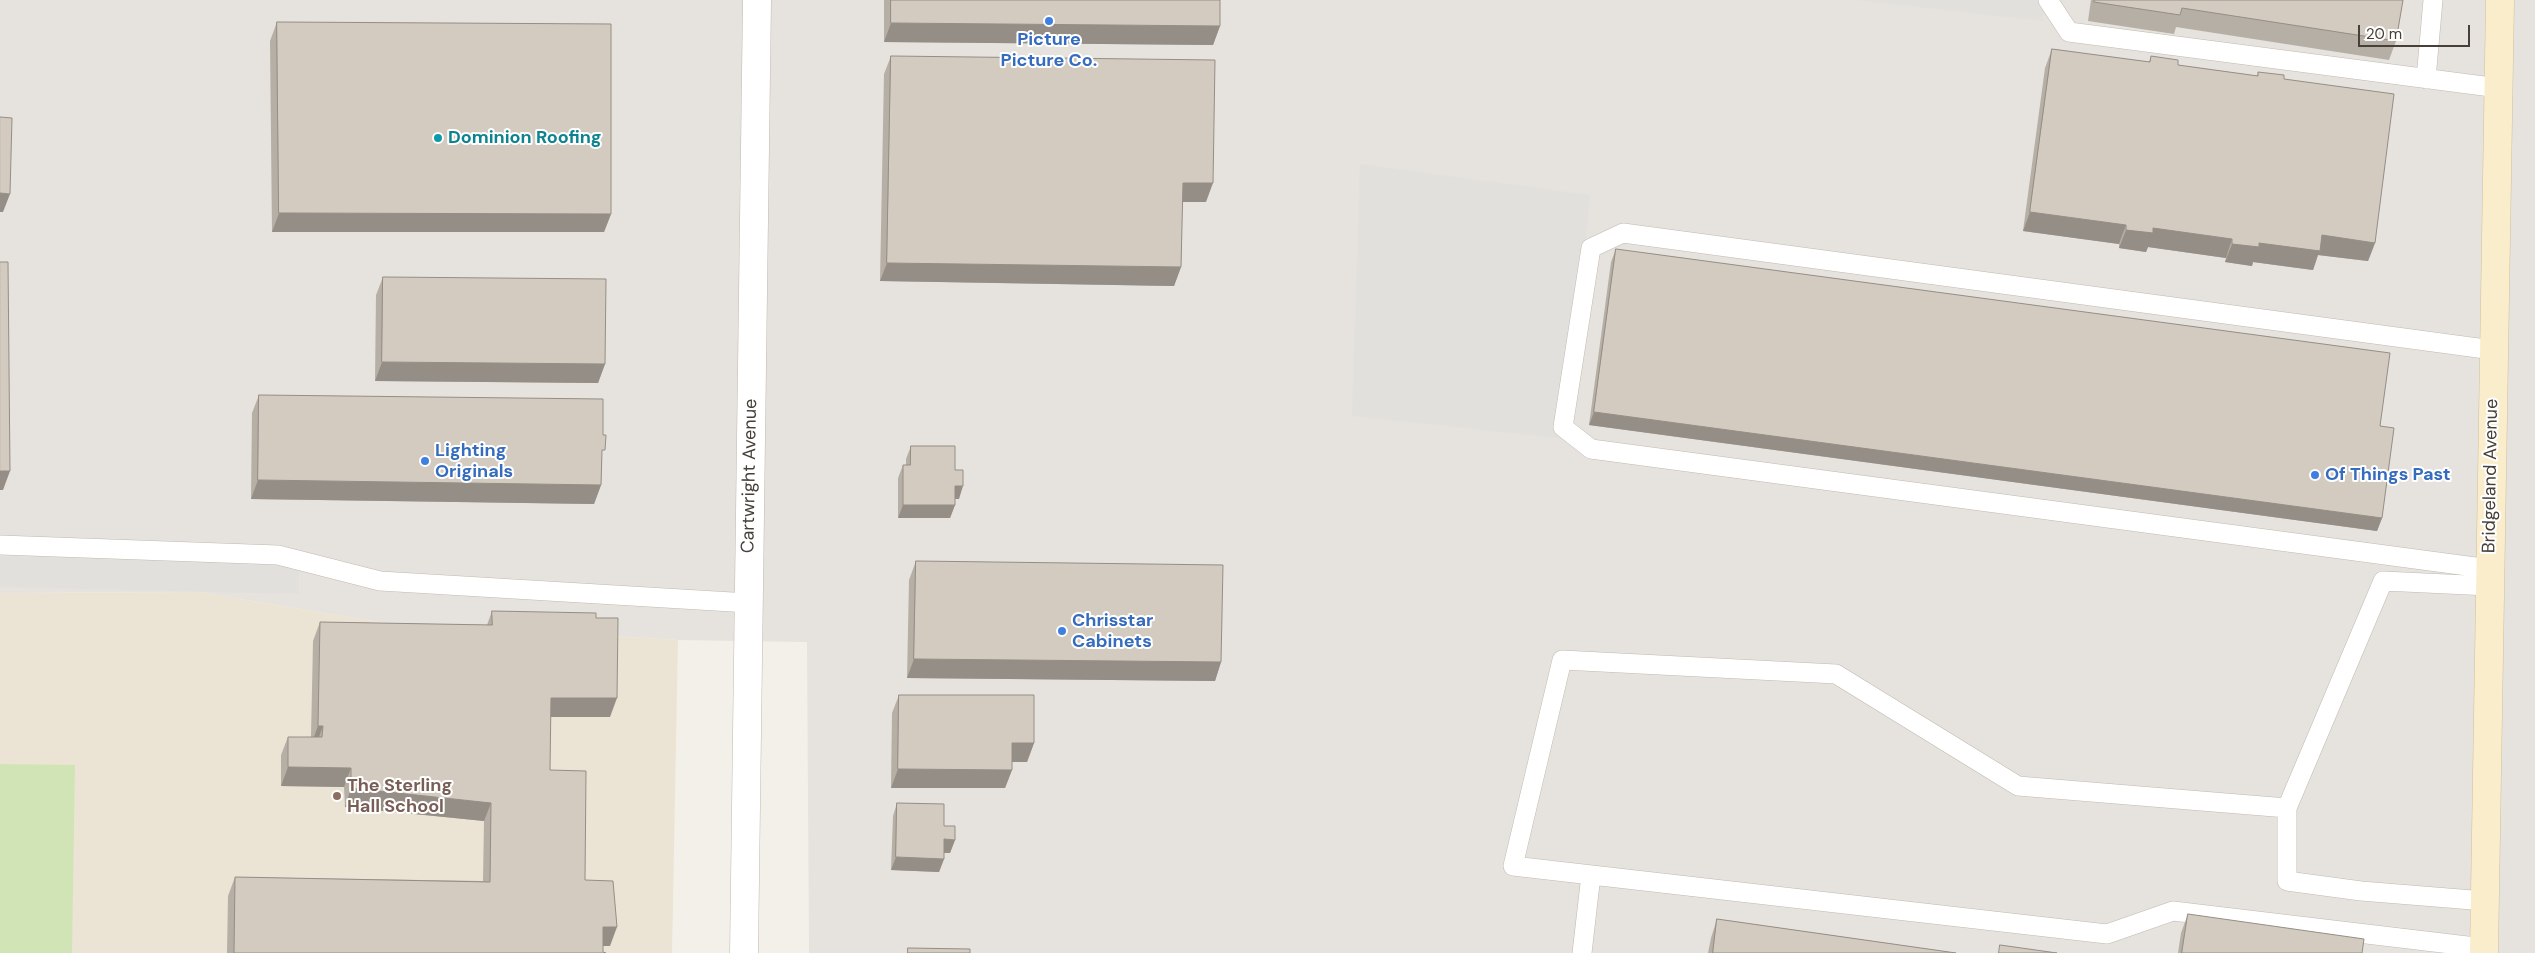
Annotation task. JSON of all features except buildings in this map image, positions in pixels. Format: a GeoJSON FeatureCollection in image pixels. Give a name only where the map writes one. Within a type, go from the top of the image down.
{"type":"FeatureCollection","features":[{"type":"Feature","properties":{"kind":"street","name":"Cartwright Avenue"},"geometry":{"type":"LineString","coordinates":[[744,953],[757,0]]}},
{"type":"Feature","properties":{"kind":"street","name":"Bridgeland Avenue"},"geometry":{"type":"LineString","coordinates":[[2484,951],[2500,0]]}},
{"type":"Feature","properties":{"kind":"lane"},"geometry":{"type":"LineString","coordinates":[[2048,0],[2069,32],[2499,88]]}},
{"type":"Feature","properties":{"kind":"lane"},"geometry":{"type":"LineString","coordinates":[[2426,79],[2433,0]]}},
{"type":"Feature","properties":{"kind":"lane"},"geometry":{"type":"LineString","coordinates":[[2490,577],[1591,449],[1563,427],[1591,248],[1623,233],[2493,350]]}},
{"type":"Feature","properties":{"kind":"lane"},"geometry":{"type":"LineString","coordinates":[[0,545],[278,555],[380,581],[749,603]]}},
{"type":"Feature","properties":{"kind":"lane"},"geometry":{"type":"LineString","coordinates":[[2485,901],[2361,891],[2287,881],[2287,808],[2383,581],[2490,577]]}},
{"type":"Feature","properties":{"kind":"lane"},"geometry":{"type":"LineString","coordinates":[[2287,808],[2018,786],[1836,674],[1562,660],[1513,866],[2107,934],[2173,911],[2484,951]]}},
{"type":"Feature","properties":{"kind":"lane"},"geometry":{"type":"LineString","coordinates":[[1582,953],[1591,875]]}},
{"type":"Feature","properties":{"kind":"shaded area"},"geometry":{"type":"Polygon","coordinates":[[[0,0],[2535,0],[2535,953],[809,953],[807,642],[678,640],[386,623],[197,592],[0,593],[0,0]]]}},
{"type":"Feature","properties":{"kind":"shaded area"},"geometry":{"type":"Polygon","coordinates":[[[1856,0],[2045,0],[2043,21],[1856,0]]]}},
{"type":"Feature","properties":{"kind":"shaded area"},"geometry":{"type":"Polygon","coordinates":[[[1360,164],[1590,195],[1567,439],[1352,416],[1360,164]]]}},
{"type":"Feature","properties":{"kind":"shaded area"},"geometry":{"type":"Polygon","coordinates":[[[0,556],[299,563],[299,594],[0,587],[0,556]]]}},
{"type":"Feature","properties":{"kind":"shaded area","name":"The Sterling Hall School"},"geometry":{"type":"Polygon","coordinates":[[[197,592],[386,623],[678,640],[672,953],[0,953],[0,593],[197,592]]]}},
{"type":"Feature","properties":{"kind":"green space"},"geometry":{"type":"Polygon","coordinates":[[[0,764],[75,765],[72,953],[0,953],[0,764]]]}},
{"type":"Feature","properties":{"kind":"place","name":"Picture Picture Co."},"geometry":{"type":"Point","coordinates":[1049,21]}},
{"type":"Feature","properties":{"kind":"place","name":"Dominion Roofing"},"geometry":{"type":"Point","coordinates":[438,138]}},
{"type":"Feature","properties":{"kind":"place","name":"Lighting Originals"},"geometry":{"type":"Point","coordinates":[425,461]}},
{"type":"Feature","properties":{"kind":"place","name":"Of Things Past"},"geometry":{"type":"Point","coordinates":[2315,475]}},
{"type":"Feature","properties":{"kind":"place","name":"Chrisstar Cabinets"},"geometry":{"type":"Point","coordinates":[1062,631]}},
{"type":"Feature","properties":{"kind":"place","name":"The Sterling Hall School"},"geometry":{"type":"Point","coordinates":[337,796]}}]}
